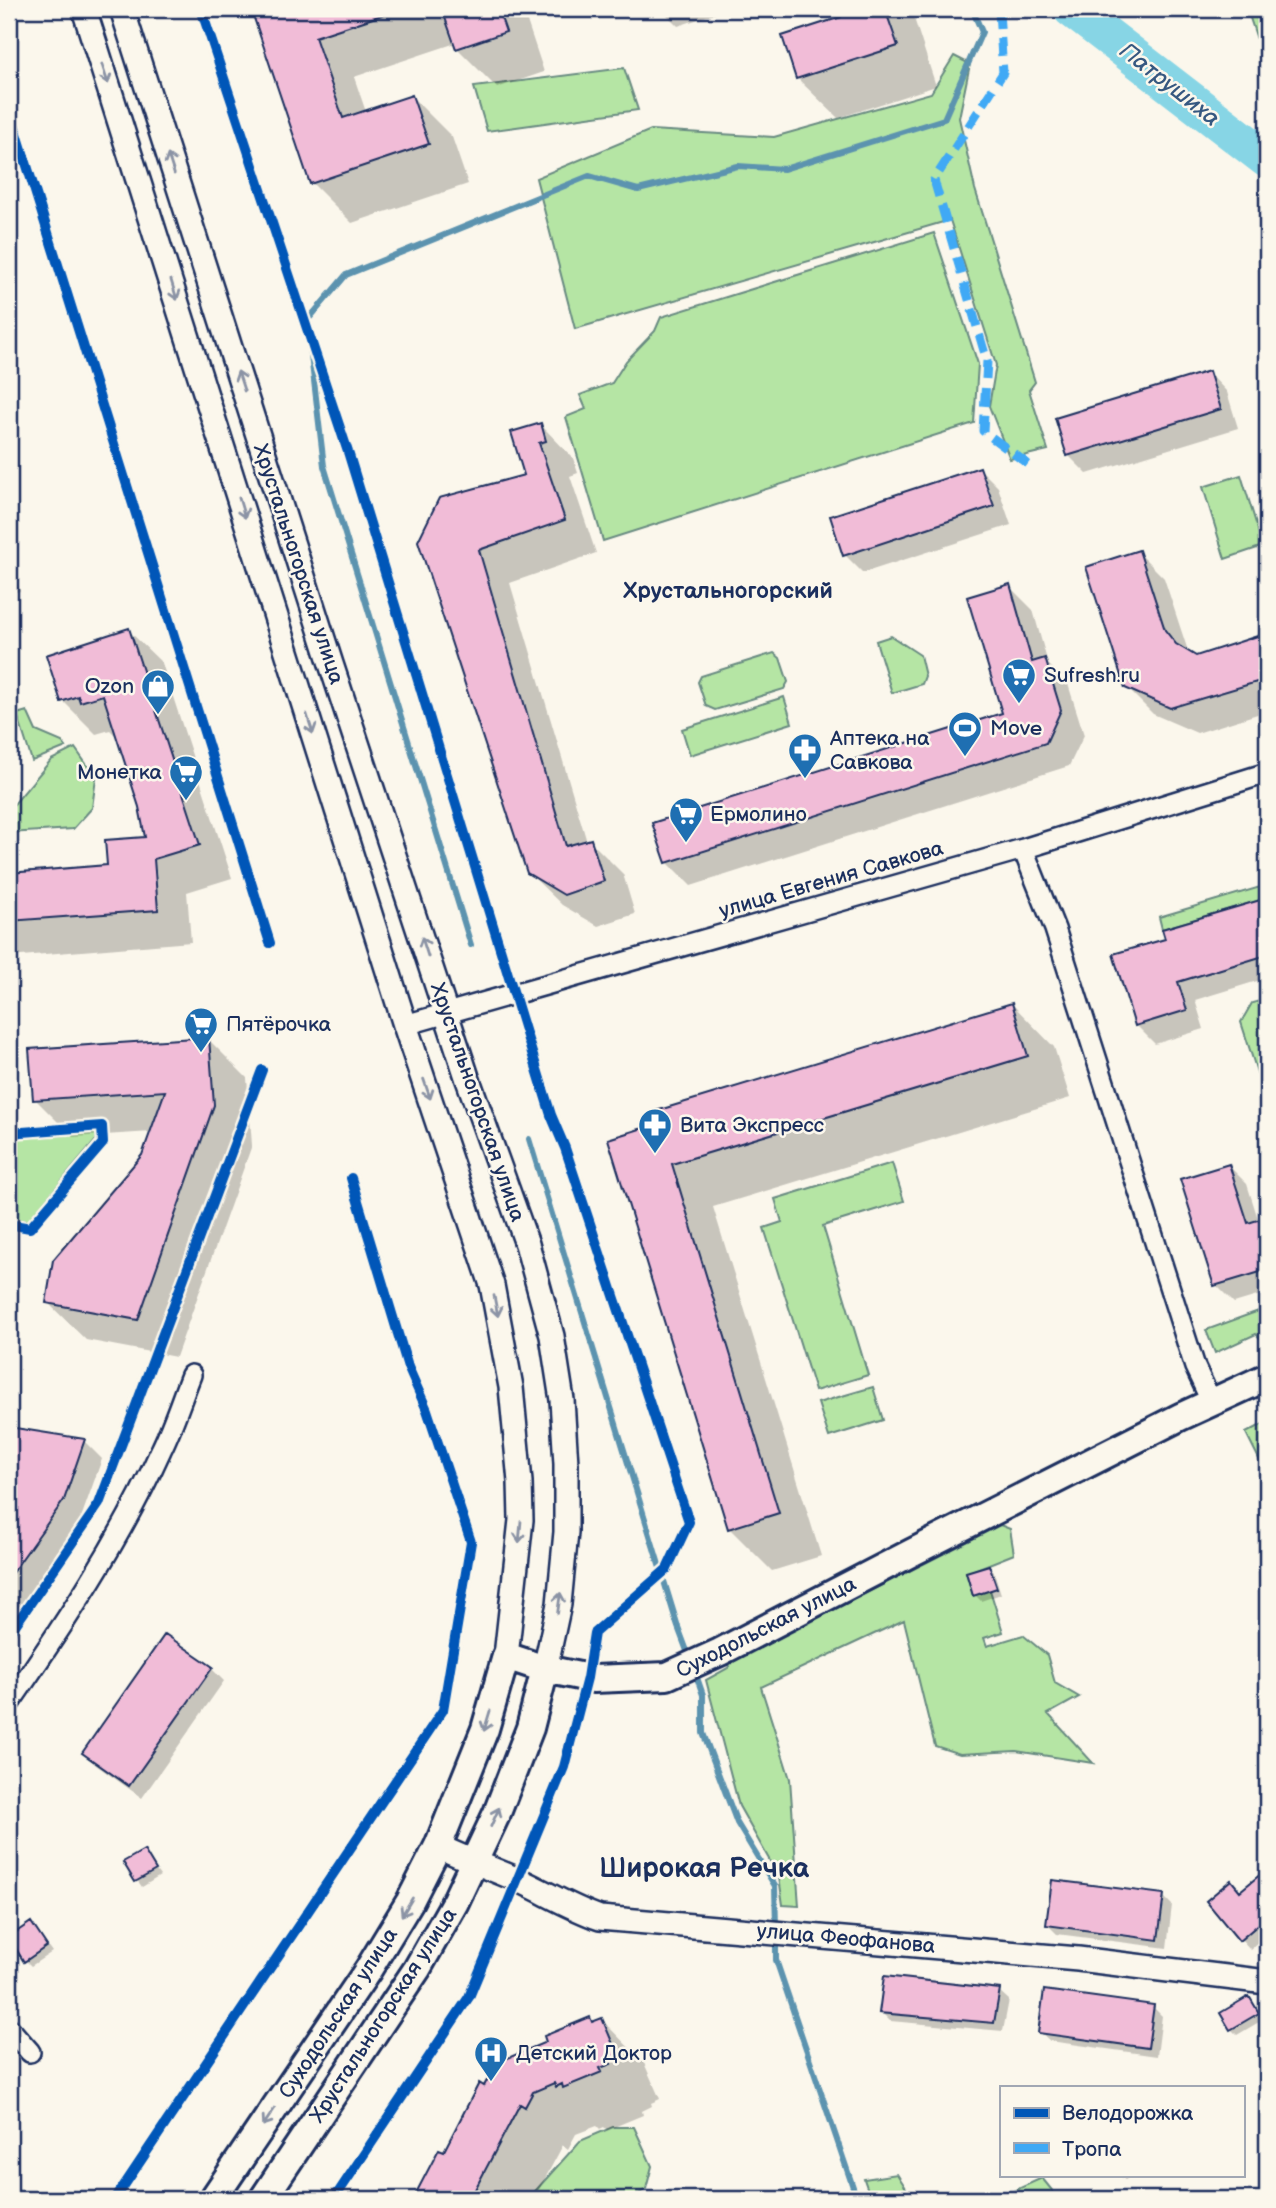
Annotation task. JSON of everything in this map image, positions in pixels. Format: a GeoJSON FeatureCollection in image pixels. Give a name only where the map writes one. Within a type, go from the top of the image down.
{"type":"FeatureCollection","features":[{"type":"Feature","properties":{"kind":"main road","name":"Суходольская улица"},"geometry":{"type":"LineString","coordinates":[[213,2199],[368,1970],[410,1901],[438,1846],[485,1729],[506,1656],[545,1669],[594,1679],[667,1676],[720,1652],[911,1553],[1267,1377]]}},
{"type":"Feature","properties":{"kind":"main road","name":"Хрустальногорская улица"},"geometry":{"type":"LineString","coordinates":[[263,2199],[417,1969],[456,1902],[497,1813],[530,1728],[545,1669]]}},
{"type":"Feature","properties":{"kind":"street","name":"Хрустальногорская улица"},"geometry":{"type":"LineString","coordinates":[[84,9],[405,1025],[492,1285],[511,1387],[520,1482],[521,1520],[506,1656]]}},
{"type":"Feature","properties":{"kind":"street","name":"Хрустальногорская улица"},"geometry":{"type":"LineString","coordinates":[[122,9],[446,1012],[527,1244],[552,1336],[562,1400],[566,1532],[559,1604],[545,1669]]}},
{"type":"Feature","properties":{"kind":"street"},"geometry":{"type":"LineString","coordinates":[[163,253],[178,263],[185,264],[195,257],[199,247]]}},
{"type":"Feature","properties":{"kind":"street"},"geometry":{"type":"LineString","coordinates":[[222,444],[232,426],[239,422],[257,430]]}},
{"type":"Feature","properties":{"kind":"street","name":"улица Евгения Савкова"},"geometry":{"type":"LineString","coordinates":[[405,1025],[1023,849],[1267,773]]}},
{"type":"Feature","properties":{"kind":"street"},"geometry":{"type":"LineString","coordinates":[[1023,849],[1055,929],[1195,1367],[1212,1403]]}},
{"type":"Feature","properties":{"kind":"street"},"geometry":{"type":"LineString","coordinates":[[9,1704],[111,1547],[160,1453],[191,1375]]}},
{"type":"Feature","properties":{"kind":"street","name":"улица Феофанова"},"geometry":{"type":"LineString","coordinates":[[438,1846],[600,1918],[1078,1958],[1267,1982]]}},
{"type":"Feature","properties":{"kind":"street"},"geometry":{"type":"LineString","coordinates":[[9,2028],[30,2052]]}},
{"type":"Feature","properties":{"kind":"green space"},"geometry":{"type":"Polygon","coordinates":[[[1247,9],[1267,9],[1267,52],[1262,54],[1247,9]]]}},
{"type":"Feature","properties":{"kind":"green space"},"geometry":{"type":"Polygon","coordinates":[[[954,56],[970,64],[959,118],[975,189],[1035,382],[1029,390],[1048,450],[1010,459],[989,406],[996,365],[950,220],[575,329],[536,178],[651,130],[774,137],[931,93],[954,56]]]}},
{"type":"Feature","properties":{"kind":"green space"},"geometry":{"type":"Polygon","coordinates":[[[624,68],[638,110],[487,131],[474,87],[624,68]]]}},
{"type":"Feature","properties":{"kind":"green space"},"geometry":{"type":"Polygon","coordinates":[[[934,233],[978,364],[974,423],[603,541],[566,417],[586,409],[580,395],[612,383],[626,361],[655,331],[661,317],[934,233]]]}},
{"type":"Feature","properties":{"kind":"green space"},"geometry":{"type":"Polygon","coordinates":[[[1241,475],[1263,546],[1225,559],[1203,487],[1241,475]]]}},
{"type":"Feature","properties":{"kind":"green space"},"geometry":{"type":"Polygon","coordinates":[[[891,636],[920,655],[925,676],[922,684],[892,693],[876,641],[891,636]]]}},
{"type":"Feature","properties":{"kind":"green space"},"geometry":{"type":"Polygon","coordinates":[[[774,653],[780,658],[788,682],[784,689],[715,710],[706,706],[698,682],[701,676],[774,653]]]}},
{"type":"Feature","properties":{"kind":"green space"},"geometry":{"type":"Polygon","coordinates":[[[784,697],[792,723],[690,755],[682,729],[784,697]]]}},
{"type":"Feature","properties":{"kind":"green space"},"geometry":{"type":"Polygon","coordinates":[[[27,711],[36,731],[62,742],[66,747],[32,761],[17,714],[27,711]]]}},
{"type":"Feature","properties":{"kind":"green space"},"geometry":{"type":"Polygon","coordinates":[[[75,748],[96,778],[92,808],[73,829],[9,833],[9,810],[51,760],[75,748]]]}},
{"type":"Feature","properties":{"kind":"green space"},"geometry":{"type":"Polygon","coordinates":[[[1267,885],[1267,898],[1162,929],[1159,917],[1267,885]]]}},
{"type":"Feature","properties":{"kind":"green space"},"geometry":{"type":"Polygon","coordinates":[[[1267,999],[1267,1103],[1241,1022],[1252,1003],[1267,999]]]}},
{"type":"Feature","properties":{"kind":"green space"},"geometry":{"type":"Polygon","coordinates":[[[96,1133],[96,1140],[28,1221],[9,1218],[9,1139],[96,1133]]]}},
{"type":"Feature","properties":{"kind":"green space"},"geometry":{"type":"Polygon","coordinates":[[[892,1163],[904,1201],[823,1226],[868,1375],[815,1391],[764,1228],[782,1222],[775,1199],[892,1163]]]}},
{"type":"Feature","properties":{"kind":"green space"},"geometry":{"type":"Polygon","coordinates":[[[1267,1308],[1267,1345],[1256,1334],[1215,1353],[1206,1330],[1267,1308]]]}},
{"type":"Feature","properties":{"kind":"green space"},"geometry":{"type":"Polygon","coordinates":[[[873,1387],[883,1420],[829,1437],[818,1403],[873,1387]]]}},
{"type":"Feature","properties":{"kind":"green space"},"geometry":{"type":"Polygon","coordinates":[[[1267,1422],[1267,1475],[1246,1433],[1267,1422]]]}},
{"type":"Feature","properties":{"kind":"green space"},"geometry":{"type":"Polygon","coordinates":[[[1000,1525],[1010,1529],[1014,1554],[966,1573],[973,1595],[990,1590],[1003,1632],[984,1638],[987,1646],[1023,1635],[1047,1655],[1055,1683],[1079,1697],[1048,1714],[1093,1763],[1016,1751],[960,1754],[935,1746],[904,1620],[761,1687],[790,1779],[799,1906],[783,1905],[779,1877],[739,1806],[706,1680],[728,1668],[732,1661],[1000,1525]]]}},
{"type":"Feature","properties":{"kind":"green space"},"geometry":{"type":"Polygon","coordinates":[[[613,2127],[634,2127],[652,2166],[646,2189],[631,2199],[528,2199],[580,2141],[613,2127]]]}},
{"type":"Feature","properties":{"kind":"green space"},"geometry":{"type":"Polygon","coordinates":[[[897,2174],[913,2199],[871,2199],[864,2179],[897,2174]]]}},
{"type":"Feature","properties":{"kind":"green space"},"geometry":{"type":"Polygon","coordinates":[[[1042,2178],[1059,2199],[996,2199],[1042,2178]]]}},
{"type":"Feature","properties":{"kind":"building"},"geometry":{"type":"Polygon","coordinates":[[[251,9],[390,9],[391,12],[315,37],[343,118],[412,95],[429,144],[310,184],[251,9]]]}},
{"type":"Feature","properties":{"kind":"building"},"geometry":{"type":"Polygon","coordinates":[[[442,9],[498,9],[506,32],[456,49],[442,9]]]}},
{"type":"Feature","properties":{"kind":"building"},"geometry":{"type":"Polygon","coordinates":[[[838,9],[885,9],[898,46],[796,79],[782,36],[841,17],[838,9]]]}},
{"type":"Feature","properties":{"kind":"building"},"geometry":{"type":"Polygon","coordinates":[[[1209,371],[1221,409],[1067,456],[1055,418],[1209,371]]]}},
{"type":"Feature","properties":{"kind":"building"},"geometry":{"type":"Polygon","coordinates":[[[541,423],[546,441],[539,443],[565,520],[479,550],[566,846],[591,839],[604,881],[564,895],[527,873],[418,541],[439,498],[524,475],[511,432],[541,423]]]}},
{"type":"Feature","properties":{"kind":"building"},"geometry":{"type":"Polygon","coordinates":[[[980,467],[994,506],[843,556],[830,516],[980,467]]]}},
{"type":"Feature","properties":{"kind":"building"},"geometry":{"type":"Polygon","coordinates":[[[1139,550],[1165,630],[1176,644],[1196,656],[1267,633],[1267,679],[1170,708],[1125,688],[1086,567],[1139,550]]]}},
{"type":"Feature","properties":{"kind":"building"},"geometry":{"type":"Polygon","coordinates":[[[1010,584],[1032,662],[1045,658],[1061,710],[1046,743],[666,863],[652,823],[1002,713],[967,597],[1010,584]]]}},
{"type":"Feature","properties":{"kind":"building"},"geometry":{"type":"Polygon","coordinates":[[[129,628],[200,845],[154,859],[158,910],[9,921],[9,873],[107,865],[105,840],[145,837],[139,807],[103,695],[80,702],[78,696],[61,702],[46,655],[129,628]]]}},
{"type":"Feature","properties":{"kind":"building"},"geometry":{"type":"Polygon","coordinates":[[[1267,898],[1267,955],[1178,982],[1187,1010],[1135,1026],[1113,954],[1165,939],[1162,929],[1267,898]]]}},
{"type":"Feature","properties":{"kind":"building"},"geometry":{"type":"Polygon","coordinates":[[[1012,1003],[1028,1056],[672,1164],[779,1513],[728,1529],[608,1139],[659,1123],[656,1111],[1012,1003]]]}},
{"type":"Feature","properties":{"kind":"building"},"geometry":{"type":"Polygon","coordinates":[[[209,1037],[214,1105],[138,1320],[46,1303],[53,1260],[142,1155],[165,1091],[33,1100],[29,1049],[209,1037]]]}},
{"type":"Feature","properties":{"kind":"building"},"geometry":{"type":"Polygon","coordinates":[[[1229,1164],[1248,1223],[1267,1217],[1267,1270],[1214,1286],[1180,1179],[1229,1164]]]}},
{"type":"Feature","properties":{"kind":"building"},"geometry":{"type":"Polygon","coordinates":[[[9,1427],[85,1439],[64,1500],[9,1577],[9,1427]]]}},
{"type":"Feature","properties":{"kind":"building"},"geometry":{"type":"Polygon","coordinates":[[[989,1565],[997,1588],[973,1596],[966,1572],[989,1565]]]}},
{"type":"Feature","properties":{"kind":"building"},"geometry":{"type":"Polygon","coordinates":[[[165,1634],[213,1667],[129,1786],[82,1753],[165,1634]]]}},
{"type":"Feature","properties":{"kind":"building"},"geometry":{"type":"Polygon","coordinates":[[[144,1850],[156,1870],[135,1882],[123,1862],[144,1850]]]}},
{"type":"Feature","properties":{"kind":"building"},"geometry":{"type":"Polygon","coordinates":[[[1267,1869],[1267,1917],[1239,1941],[1206,1901],[1231,1880],[1240,1891],[1267,1869]]]}},
{"type":"Feature","properties":{"kind":"building"},"geometry":{"type":"Polygon","coordinates":[[[1052,1880],[1164,1894],[1158,1940],[1046,1925],[1052,1880]]]}},
{"type":"Feature","properties":{"kind":"building"},"geometry":{"type":"Polygon","coordinates":[[[31,1922],[47,1946],[24,1962],[9,1937],[31,1922]]]}},
{"type":"Feature","properties":{"kind":"building"},"geometry":{"type":"Polygon","coordinates":[[[884,1976],[1000,1989],[994,2023],[879,2013],[884,1976]]]}},
{"type":"Feature","properties":{"kind":"building"},"geometry":{"type":"Polygon","coordinates":[[[1044,1990],[1154,2005],[1148,2048],[1038,2033],[1044,1990]]]}},
{"type":"Feature","properties":{"kind":"building"},"geometry":{"type":"Polygon","coordinates":[[[1249,1996],[1259,2013],[1230,2030],[1220,2013],[1249,1996]]]}},
{"type":"Feature","properties":{"kind":"building"},"geometry":{"type":"Polygon","coordinates":[[[590,2017],[592,2022],[602,2018],[618,2056],[609,2060],[611,2064],[600,2068],[602,2072],[563,2088],[562,2084],[556,2087],[554,2083],[533,2092],[525,2107],[520,2104],[470,2199],[427,2199],[416,2193],[439,2149],[444,2151],[479,2083],[484,2086],[496,2063],[546,2042],[544,2036],[590,2017]]]}},
{"type":"Feature","properties":{"kind":"waterway"},"geometry":{"type":"LineString","coordinates":[[471,945],[324,466],[307,321],[346,275],[589,176],[638,190],[738,166],[784,169],[944,119],[982,32],[972,9]]}},
{"type":"Feature","properties":{"kind":"waterway","name":"Патрушиха"},"geometry":{"type":"LineString","coordinates":[[1072,9],[1267,159]]}},
{"type":"Feature","properties":{"kind":"waterway"},"geometry":{"type":"LineString","coordinates":[[529,1139],[690,1659]]}},
{"type":"Feature","properties":{"kind":"waterway"},"geometry":{"type":"LineString","coordinates":[[694,1669],[703,1695],[703,1733],[737,1823],[775,1886],[776,1927]]}},
{"type":"Feature","properties":{"kind":"waterway"},"geometry":{"type":"LineString","coordinates":[[776,1938],[776,1960],[857,2199]]}},
{"type":"Feature","properties":{"kind":"marked path"},"geometry":{"type":"LineString","coordinates":[[999,11],[1003,73],[934,180],[987,361],[983,431],[1029,465]]}},
{"type":"Feature","properties":{"kind":"cycle path"},"geometry":{"type":"LineString","coordinates":[[201,9],[349,455],[551,1115],[565,1148],[689,1522],[667,1569],[594,1633],[587,1678],[564,1767],[469,1997],[334,2199]]}},
{"type":"Feature","properties":{"kind":"cycle path"},"geometry":{"type":"LineString","coordinates":[[9,108],[270,943]]}},
{"type":"Feature","properties":{"kind":"cycle path"},"geometry":{"type":"LineString","coordinates":[[9,1634],[99,1504],[262,1070]]}},
{"type":"Feature","properties":{"kind":"cycle path"},"geometry":{"type":"LineString","coordinates":[[9,1133],[102,1126],[103,1143],[30,1228],[9,1224]]}},
{"type":"Feature","properties":{"kind":"cycle path"},"geometry":{"type":"LineString","coordinates":[[115,2199],[443,1710],[471,1542],[427,1410],[408,1367],[351,1178]]}},
{"type":"Feature","properties":{"kind":"place","name":"Sufresh.ru"},"geometry":{"type":"Point","coordinates":[1019,705]}},
{"type":"Feature","properties":{"kind":"place","name":"Ozon"},"geometry":{"type":"Point","coordinates":[158,716]}},
{"type":"Feature","properties":{"kind":"place","name":"Move"},"geometry":{"type":"Point","coordinates":[965,758]}},
{"type":"Feature","properties":{"kind":"place","name":"Аптека на Савкова"},"geometry":{"type":"Point","coordinates":[805,780]}},
{"type":"Feature","properties":{"kind":"place","name":"Монетка"},"geometry":{"type":"Point","coordinates":[186,802]}},
{"type":"Feature","properties":{"kind":"place","name":"Ермолино"},"geometry":{"type":"Point","coordinates":[686,844]}},
{"type":"Feature","properties":{"kind":"place","name":"Пятёрочка"},"geometry":{"type":"Point","coordinates":[201,1054]}},
{"type":"Feature","properties":{"kind":"place","name":"Вита Экспресс"},"geometry":{"type":"Point","coordinates":[655,1155]}},
{"type":"Feature","properties":{"kind":"place","name":"Детский Доктор"},"geometry":{"type":"Point","coordinates":[491,2083]}},
{"type":"Feature","properties":{"kind":"district","name":"Хрустальногорский"},"geometry":{"type":"Point","coordinates":[728,590]}},
{"type":"Feature","properties":{"kind":"district","name":"Широкая Речка"},"geometry":{"type":"Point","coordinates":[704,1867]}}]}
